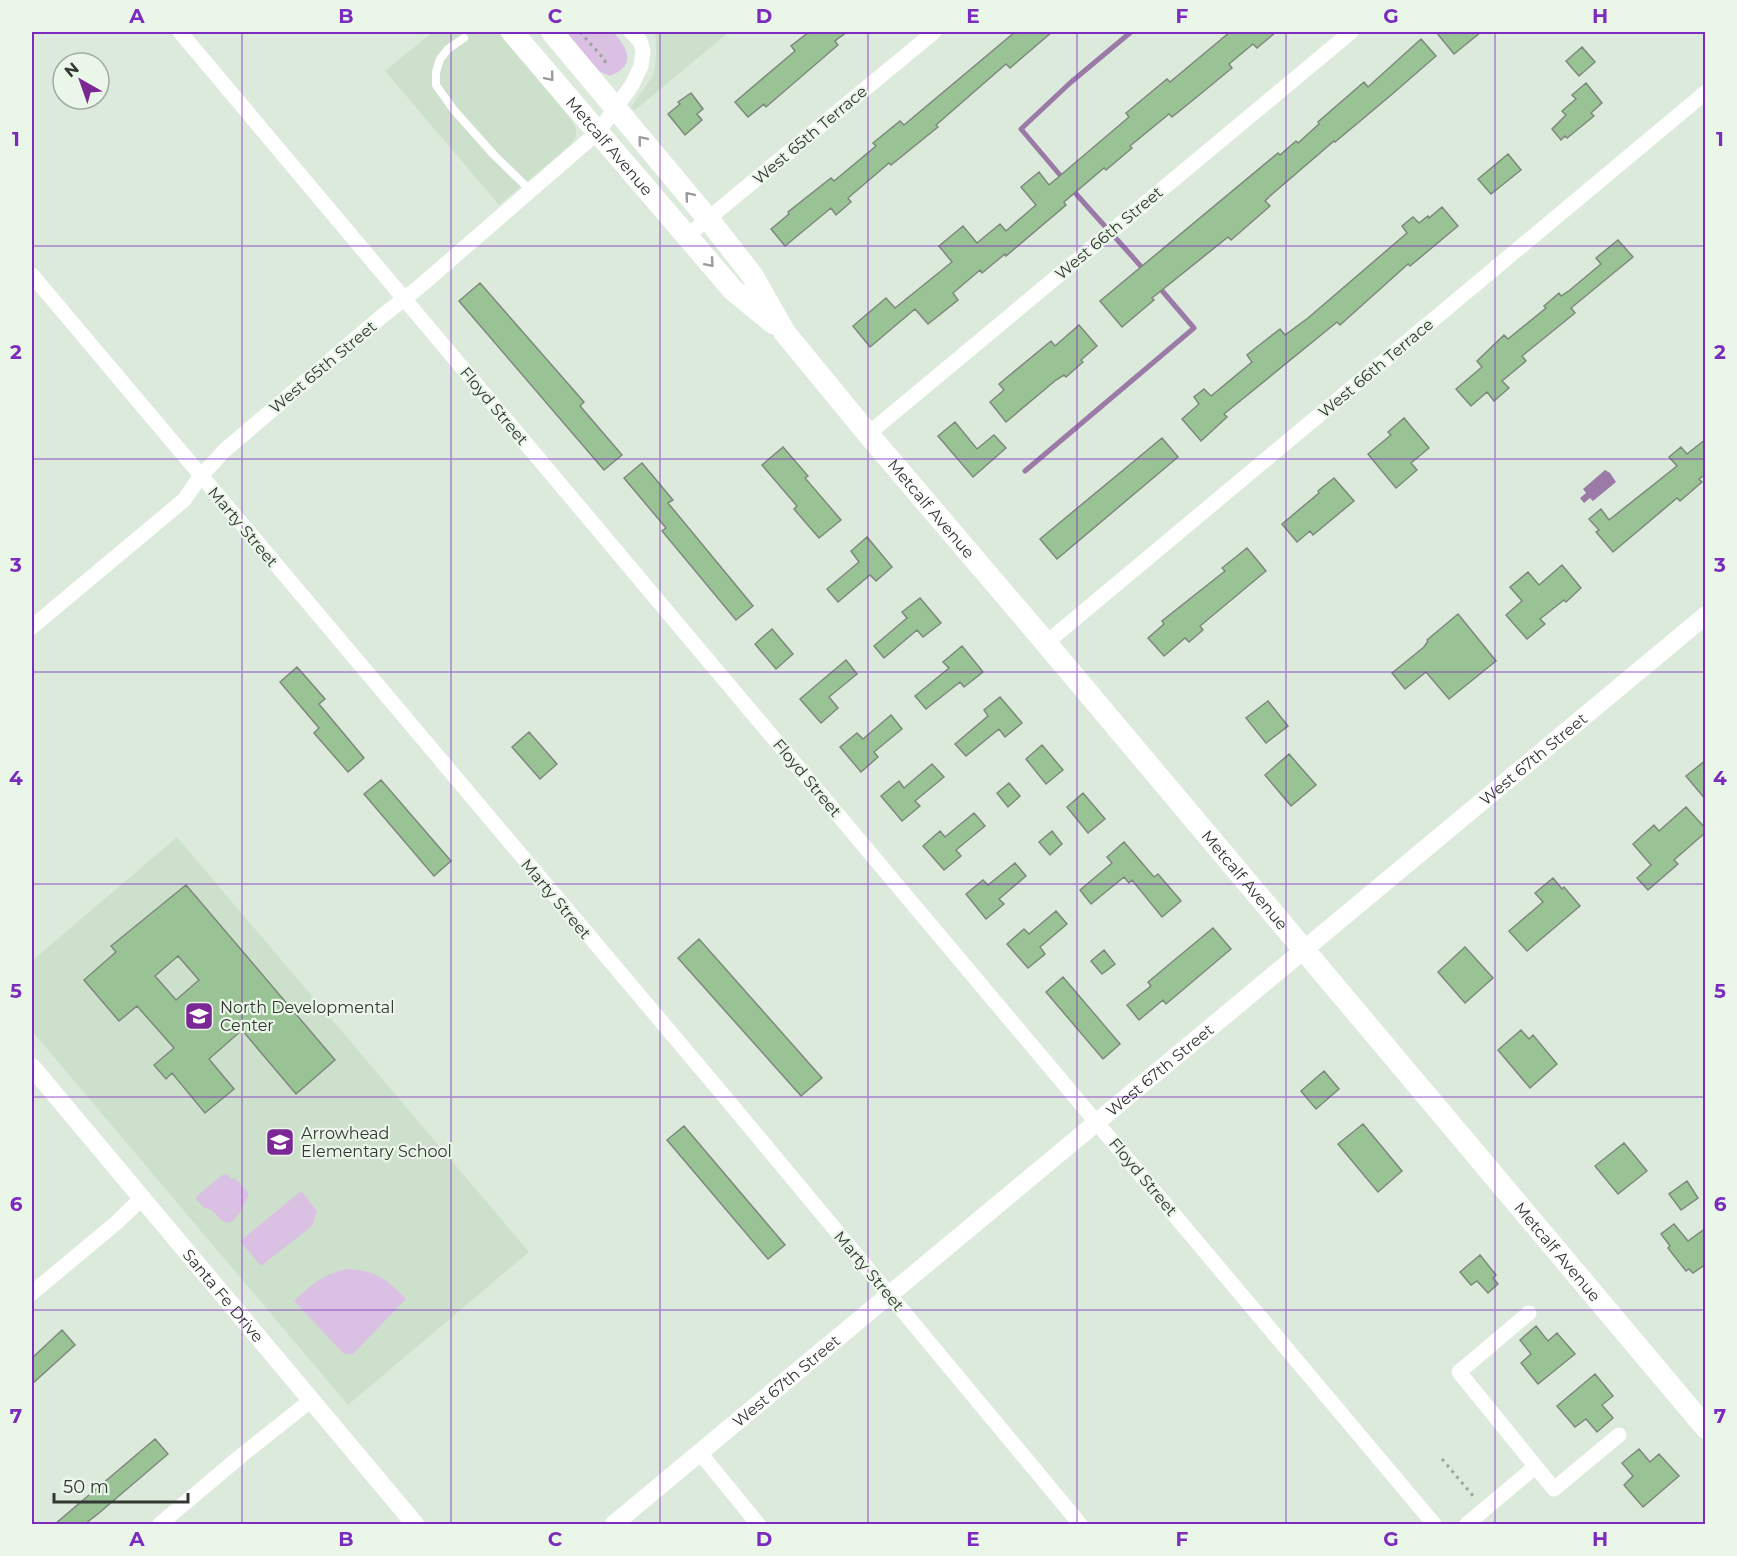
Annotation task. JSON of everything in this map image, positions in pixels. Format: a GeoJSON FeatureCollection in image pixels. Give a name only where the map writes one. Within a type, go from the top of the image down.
{"type":"FeatureCollection","features":[{"type":"Feature","properties":{"kind":"main road","name":"Metcalf Avenue"},"geometry":{"type":"LineString","coordinates":[[512,32],[733,290],[785,333]]}},
{"type":"Feature","properties":{"kind":"main road","name":"Metcalf Avenue"},"geometry":{"type":"LineString","coordinates":[[552,32],[709,220],[752,275],[785,333],[868,434],[1706,1428]]}},
{"type":"Feature","properties":{"kind":"street","name":"Floyd Street"},"geometry":{"type":"LineString","coordinates":[[180,32],[1434,1524]]}},
{"type":"Feature","properties":{"kind":"street","name":"West 65th Street"},"geometry":{"type":"LineString","coordinates":[[32,627],[184,500],[200,477],[225,450],[381,316],[404,300],[598,132],[632,85],[641,66],[643,51],[640,41],[632,32]]}},
{"type":"Feature","properties":{"kind":"street","name":"West 65th Terrace"},"geometry":{"type":"LineString","coordinates":[[686,237],[934,32]]}},
{"type":"Feature","properties":{"kind":"street","name":"West 66th Street"},"geometry":{"type":"LineString","coordinates":[[868,434],[1351,32]]}},
{"type":"Feature","properties":{"kind":"street","name":"West 66th Terrace"},"geometry":{"type":"LineString","coordinates":[[1046,643],[1706,92]]}},
{"type":"Feature","properties":{"kind":"street","name":"Marty Street"},"geometry":{"type":"LineString","coordinates":[[32,275],[1080,1524]]}},
{"type":"Feature","properties":{"kind":"street","name":"West 67th Street"},"geometry":{"type":"LineString","coordinates":[[614,1524],[1706,615]]}},
{"type":"Feature","properties":{"kind":"street","name":"Santa Fe Drive"},"geometry":{"type":"LineString","coordinates":[[32,1067],[415,1524]]}},
{"type":"Feature","properties":{"kind":"street"},"geometry":{"type":"LineString","coordinates":[[32,1293],[116,1223],[141,1198]]}},
{"type":"Feature","properties":{"kind":"street"},"geometry":{"type":"LineString","coordinates":[[1529,1313],[1458,1372],[1554,1489],[1619,1435]]}},
{"type":"Feature","properties":{"kind":"street"},"geometry":{"type":"LineString","coordinates":[[160,1524],[310,1401]]}},
{"type":"Feature","properties":{"kind":"street"},"geometry":{"type":"LineString","coordinates":[[700,1453],[758,1524]]}},
{"type":"Feature","properties":{"kind":"street"},"geometry":{"type":"LineString","coordinates":[[1467,1524],[1535,1467]]}},
{"type":"Feature","properties":{"kind":"lane"},"geometry":{"type":"LineString","coordinates":[[464,38],[448,49],[440,59],[436,72],[436,85],[453,109],[494,155],[530,190]]}},
{"type":"Feature","properties":{"kind":"path"},"geometry":{"type":"LineString","coordinates":[[1442,1459],[1484,1510]]}},
{"type":"Feature","properties":{"kind":"shaded area"},"geometry":{"type":"Polygon","coordinates":[[[433,32],[499,32],[572,121],[576,129],[576,137],[571,144],[499,205],[385,71],[433,32]]]}},
{"type":"Feature","properties":{"kind":"shaded area"},"geometry":{"type":"Polygon","coordinates":[[[564,32],[613,32],[626,50],[627,61],[624,67],[610,76],[599,71],[564,32]]]}},
{"type":"Feature","properties":{"kind":"shaded area"},"geometry":{"type":"Polygon","coordinates":[[[653,32],[729,32],[634,111],[631,107],[653,76],[656,38],[653,32]]]}},
{"type":"Feature","properties":{"kind":"shaded area"},"geometry":{"type":"Polygon","coordinates":[[[1605,470],[1616,482],[1593,501],[1590,498],[1584,503],[1580,498],[1586,493],[1583,489],[1605,470]]]}},
{"type":"Feature","properties":{"kind":"shaded area","name":"Arrowhead Elementary School"},"geometry":{"type":"Polygon","coordinates":[[[177,837],[529,1252],[348,1405],[32,1031],[32,961],[177,837]]]}},
{"type":"Feature","properties":{"kind":"shaded area"},"geometry":{"type":"Polygon","coordinates":[[[227,1174],[231,1179],[235,1178],[249,1194],[238,1215],[230,1222],[220,1219],[196,1199],[222,1175],[227,1174]]]}},
{"type":"Feature","properties":{"kind":"shaded area"},"geometry":{"type":"Polygon","coordinates":[[[301,1191],[317,1211],[312,1226],[261,1266],[240,1241],[301,1191]]]}},
{"type":"Feature","properties":{"kind":"shaded area"},"geometry":{"type":"Polygon","coordinates":[[[346,1269],[365,1271],[379,1276],[406,1299],[353,1354],[344,1354],[294,1301],[318,1281],[346,1269]]]}},
{"type":"Feature","properties":{"kind":"building"},"geometry":{"type":"Polygon","coordinates":[[[809,32],[847,32],[835,41],[838,45],[766,107],[764,104],[748,117],[735,102],[795,51],[791,46],[809,32]]]}},
{"type":"Feature","properties":{"kind":"building"},"geometry":{"type":"Polygon","coordinates":[[[1015,32],[1052,32],[1010,68],[1006,64],[936,125],[938,127],[891,165],[889,163],[848,198],[851,202],[836,215],[831,208],[785,246],[771,229],[789,214],[788,212],[831,178],[834,181],[876,146],[873,143],[900,121],[904,125],[1015,32]]]}},
{"type":"Feature","properties":{"kind":"building"},"geometry":{"type":"Polygon","coordinates":[[[1230,32],[1276,32],[1257,48],[1253,44],[1229,64],[1232,68],[1172,117],[1169,114],[1130,146],[1132,148],[1064,202],[1066,205],[1006,256],[1005,254],[982,273],[980,270],[953,293],[958,300],[928,324],[915,309],[870,347],[853,326],[886,298],[895,308],[952,262],[939,246],[963,226],[977,243],[1000,224],[1006,231],[1036,205],[1021,187],[1039,172],[1049,185],[1129,117],[1126,113],[1167,79],[1170,82],[1230,32]]]}},
{"type":"Feature","properties":{"kind":"building"},"geometry":{"type":"Polygon","coordinates":[[[1436,32],[1481,32],[1454,54],[1436,32]]]}},
{"type":"Feature","properties":{"kind":"building"},"geometry":{"type":"Polygon","coordinates":[[[1421,39],[1436,56],[1270,196],[1265,201],[1270,206],[1231,240],[1228,237],[1152,298],[1154,300],[1122,327],[1100,301],[1278,153],[1280,155],[1296,141],[1298,143],[1319,124],[1318,122],[1364,82],[1368,87],[1421,39]]]}},
{"type":"Feature","properties":{"kind":"building"},"geometry":{"type":"Polygon","coordinates":[[[1582,47],[1595,62],[1579,76],[1566,61],[1582,47]]]}},
{"type":"Feature","properties":{"kind":"building"},"geometry":{"type":"Polygon","coordinates":[[[1586,83],[1602,103],[1591,113],[1594,116],[1567,138],[1565,136],[1561,140],[1552,129],[1566,115],[1562,111],[1576,99],[1572,95],[1586,83]]]}},
{"type":"Feature","properties":{"kind":"building"},"geometry":{"type":"Polygon","coordinates":[[[691,93],[703,109],[697,114],[702,120],[685,135],[668,114],[680,104],[678,102],[691,93]]]}},
{"type":"Feature","properties":{"kind":"building"},"geometry":{"type":"Polygon","coordinates":[[[1508,154],[1521,170],[1491,194],[1478,179],[1508,154]]]}},
{"type":"Feature","properties":{"kind":"building"},"geometry":{"type":"Polygon","coordinates":[[[1442,207],[1458,226],[1410,266],[1408,264],[1340,325],[1337,322],[1224,414],[1227,417],[1201,441],[1182,419],[1199,404],[1194,397],[1204,389],[1211,396],[1252,362],[1247,355],[1280,329],[1285,335],[1308,318],[1407,233],[1402,226],[1413,217],[1419,223],[1442,207]]]}},
{"type":"Feature","properties":{"kind":"building"},"geometry":{"type":"Polygon","coordinates":[[[1618,240],[1633,257],[1571,308],[1575,313],[1522,356],[1526,361],[1502,381],[1509,388],[1494,401],[1487,392],[1471,406],[1456,389],[1482,367],[1477,361],[1504,335],[1508,339],[1546,308],[1544,306],[1559,293],[1561,296],[1570,290],[1601,264],[1596,258],[1618,240]]]}},
{"type":"Feature","properties":{"kind":"building"},"geometry":{"type":"Polygon","coordinates":[[[480,283],[584,402],[580,406],[622,455],[604,470],[459,301],[480,283]]]}},
{"type":"Feature","properties":{"kind":"building"},"geometry":{"type":"Polygon","coordinates":[[[1079,325],[1097,346],[1066,377],[1064,375],[1056,380],[1006,422],[990,402],[1004,390],[999,384],[1051,341],[1055,346],[1079,325]]]}},
{"type":"Feature","properties":{"kind":"building"},"geometry":{"type":"Polygon","coordinates":[[[1404,418],[1429,448],[1411,463],[1417,470],[1396,488],[1368,454],[1391,435],[1388,432],[1404,418]]]}},
{"type":"Feature","properties":{"kind":"building"},"geometry":{"type":"Polygon","coordinates":[[[955,422],[977,449],[994,435],[1006,448],[973,477],[938,436],[955,422]]]}},
{"type":"Feature","properties":{"kind":"building"},"geometry":{"type":"Polygon","coordinates":[[[1162,438],[1178,457],[1057,559],[1040,539],[1162,438]]]}},
{"type":"Feature","properties":{"kind":"building"},"geometry":{"type":"Polygon","coordinates":[[[1706,439],[1706,474],[1699,479],[1702,482],[1680,501],[1677,498],[1613,552],[1596,532],[1599,530],[1589,519],[1601,509],[1609,520],[1677,466],[1669,457],[1681,447],[1687,454],[1706,439]]]}},
{"type":"Feature","properties":{"kind":"building"},"geometry":{"type":"Polygon","coordinates":[[[783,447],[808,476],[805,478],[841,520],[819,538],[794,509],[797,506],[762,465],[783,447]]]}},
{"type":"Feature","properties":{"kind":"building"},"geometry":{"type":"Polygon","coordinates":[[[642,463],[673,500],[668,503],[753,606],[736,620],[662,531],[666,528],[624,478],[642,463]]]}},
{"type":"Feature","properties":{"kind":"building"},"geometry":{"type":"Polygon","coordinates":[[[1334,478],[1354,501],[1313,535],[1310,531],[1297,542],[1282,524],[1334,478]]]}},
{"type":"Feature","properties":{"kind":"building"},"geometry":{"type":"Polygon","coordinates":[[[867,537],[892,567],[876,581],[870,575],[838,602],[827,589],[859,562],[851,551],[867,537]]]}},
{"type":"Feature","properties":{"kind":"building"},"geometry":{"type":"Polygon","coordinates":[[[1247,548],[1266,571],[1200,626],[1203,630],[1189,642],[1185,638],[1164,656],[1148,638],[1164,624],[1162,621],[1225,571],[1222,568],[1247,548]]]}},
{"type":"Feature","properties":{"kind":"building"},"geometry":{"type":"Polygon","coordinates":[[[1562,565],[1581,588],[1566,602],[1564,600],[1540,619],[1545,624],[1527,639],[1506,615],[1522,601],[1510,587],[1528,572],[1539,585],[1562,565]]]}},
{"type":"Feature","properties":{"kind":"building"},"geometry":{"type":"Polygon","coordinates":[[[920,598],[941,623],[923,637],[917,630],[884,658],[874,646],[907,618],[902,612],[920,598]]]}},
{"type":"Feature","properties":{"kind":"building"},"geometry":{"type":"Polygon","coordinates":[[[1458,614],[1496,661],[1449,699],[1426,672],[1405,689],[1392,673],[1424,647],[1427,640],[1458,614]]]}},
{"type":"Feature","properties":{"kind":"building"},"geometry":{"type":"Polygon","coordinates":[[[772,629],[793,654],[776,669],[755,644],[772,629]]]}},
{"type":"Feature","properties":{"kind":"building"},"geometry":{"type":"Polygon","coordinates":[[[962,646],[983,672],[964,687],[960,682],[926,709],[915,696],[949,668],[943,662],[962,646]]]}},
{"type":"Feature","properties":{"kind":"building"},"geometry":{"type":"Polygon","coordinates":[[[846,660],[857,674],[829,697],[838,708],[821,723],[800,699],[846,660]]]}},
{"type":"Feature","properties":{"kind":"building"},"geometry":{"type":"Polygon","coordinates":[[[297,667],[325,699],[319,704],[364,758],[348,772],[314,733],[319,728],[280,682],[297,667]]]}},
{"type":"Feature","properties":{"kind":"building"},"geometry":{"type":"Polygon","coordinates":[[[1000,697],[1022,723],[1005,737],[999,729],[966,756],[955,744],[988,716],[984,710],[1000,697]]]}},
{"type":"Feature","properties":{"kind":"building"},"geometry":{"type":"Polygon","coordinates":[[[1268,701],[1288,726],[1266,743],[1246,718],[1268,701]]]}},
{"type":"Feature","properties":{"kind":"building"},"geometry":{"type":"Polygon","coordinates":[[[891,715],[902,729],[874,752],[878,757],[861,772],[840,747],[857,733],[863,739],[891,715]]]}},
{"type":"Feature","properties":{"kind":"building"},"geometry":{"type":"Polygon","coordinates":[[[529,732],[557,764],[540,779],[512,747],[529,732]]]}},
{"type":"Feature","properties":{"kind":"building"},"geometry":{"type":"Polygon","coordinates":[[[1042,745],[1063,770],[1046,784],[1026,759],[1042,745]]]}},
{"type":"Feature","properties":{"kind":"building"},"geometry":{"type":"Polygon","coordinates":[[[1289,754],[1316,785],[1291,806],[1265,775],[1289,754]]]}},
{"type":"Feature","properties":{"kind":"building"},"geometry":{"type":"Polygon","coordinates":[[[1706,760],[1706,800],[1686,776],[1706,760]]]}},
{"type":"Feature","properties":{"kind":"building"},"geometry":{"type":"Polygon","coordinates":[[[932,764],[944,777],[915,801],[920,806],[902,821],[881,796],[899,781],[904,788],[932,764]]]}},
{"type":"Feature","properties":{"kind":"building"},"geometry":{"type":"Polygon","coordinates":[[[381,780],[451,861],[434,876],[364,794],[381,780]]]}},
{"type":"Feature","properties":{"kind":"building"},"geometry":{"type":"Polygon","coordinates":[[[1009,783],[1020,796],[1008,807],[997,793],[1009,783]]]}},
{"type":"Feature","properties":{"kind":"building"},"geometry":{"type":"Polygon","coordinates":[[[1083,793],[1105,819],[1088,833],[1067,807],[1083,793]]]}},
{"type":"Feature","properties":{"kind":"building"},"geometry":{"type":"Polygon","coordinates":[[[1686,807],[1706,829],[1706,832],[1674,860],[1678,864],[1648,890],[1637,878],[1651,865],[1633,844],[1654,825],[1659,831],[1686,807]]]}},
{"type":"Feature","properties":{"kind":"building"},"geometry":{"type":"Polygon","coordinates":[[[974,813],[985,826],[956,850],[961,856],[944,870],[923,846],[940,831],[945,837],[974,813]]]}},
{"type":"Feature","properties":{"kind":"building"},"geometry":{"type":"Polygon","coordinates":[[[1052,831],[1062,844],[1050,855],[1039,842],[1052,831]]]}},
{"type":"Feature","properties":{"kind":"building"},"geometry":{"type":"Polygon","coordinates":[[[1124,842],[1154,877],[1158,874],[1181,901],[1162,917],[1132,880],[1129,883],[1124,877],[1091,904],[1080,890],[1112,863],[1107,857],[1124,842]]]}},
{"type":"Feature","properties":{"kind":"building"},"geometry":{"type":"Polygon","coordinates":[[[1015,863],[1026,876],[999,899],[1004,904],[986,919],[966,894],[983,880],[988,885],[1015,863]]]}},
{"type":"Feature","properties":{"kind":"building"},"geometry":{"type":"Polygon","coordinates":[[[1553,878],[1580,906],[1527,951],[1509,931],[1543,902],[1535,893],[1553,878]]]}},
{"type":"Feature","properties":{"kind":"building","name":"Arrowhead Elementary School"},"geometry":{"type":"Polygon","coordinates":[[[186,885],[335,1060],[296,1094],[242,1030],[209,1059],[234,1089],[205,1113],[172,1073],[166,1079],[154,1065],[174,1048],[137,1006],[119,1021],[84,980],[116,952],[111,946],[186,885]],[[178,956],[155,976],[176,1000],[199,980],[178,956]]]}},
{"type":"Feature","properties":{"kind":"building"},"geometry":{"type":"Polygon","coordinates":[[[1056,911],[1067,924],[1040,947],[1045,954],[1028,968],[1007,944],[1024,929],[1029,934],[1056,911]]]}},
{"type":"Feature","properties":{"kind":"building"},"geometry":{"type":"Polygon","coordinates":[[[1213,928],[1231,949],[1166,1004],[1163,1000],[1139,1020],[1127,1005],[1151,986],[1148,982],[1213,928]]]}},
{"type":"Feature","properties":{"kind":"building"},"geometry":{"type":"Polygon","coordinates":[[[699,939],[822,1078],[801,1096],[678,958],[699,939]]]}},
{"type":"Feature","properties":{"kind":"building"},"geometry":{"type":"Polygon","coordinates":[[[1465,947],[1493,978],[1465,1003],[1438,972],[1465,947]]]}},
{"type":"Feature","properties":{"kind":"building"},"geometry":{"type":"Polygon","coordinates":[[[1104,950],[1115,964],[1102,974],[1091,961],[1104,950]]]}},
{"type":"Feature","properties":{"kind":"building"},"geometry":{"type":"Polygon","coordinates":[[[1063,977],[1120,1044],[1103,1059],[1046,992],[1063,977]]]}},
{"type":"Feature","properties":{"kind":"building"},"geometry":{"type":"Polygon","coordinates":[[[1521,1030],[1529,1039],[1533,1035],[1557,1064],[1530,1088],[1498,1050],[1521,1030]]]}},
{"type":"Feature","properties":{"kind":"building"},"geometry":{"type":"Polygon","coordinates":[[[1324,1071],[1339,1089],[1316,1109],[1301,1091],[1324,1071]]]}},
{"type":"Feature","properties":{"kind":"building"},"geometry":{"type":"Polygon","coordinates":[[[1363,1124],[1402,1171],[1378,1192],[1338,1144],[1363,1124]]]}},
{"type":"Feature","properties":{"kind":"building"},"geometry":{"type":"Polygon","coordinates":[[[684,1126],[785,1245],[768,1259],[667,1140],[684,1126]]]}},
{"type":"Feature","properties":{"kind":"building"},"geometry":{"type":"Polygon","coordinates":[[[1624,1143],[1647,1171],[1618,1194],[1595,1166],[1624,1143]]]}},
{"type":"Feature","properties":{"kind":"building"},"geometry":{"type":"Polygon","coordinates":[[[1687,1181],[1698,1198],[1681,1210],[1669,1194],[1687,1181]]]}},
{"type":"Feature","properties":{"kind":"building"},"geometry":{"type":"Polygon","coordinates":[[[1674,1224],[1688,1241],[1706,1228],[1706,1264],[1693,1273],[1689,1269],[1686,1271],[1668,1248],[1670,1246],[1661,1234],[1674,1224]]]}},
{"type":"Feature","properties":{"kind":"building"},"geometry":{"type":"Polygon","coordinates":[[[1480,1255],[1496,1275],[1493,1278],[1498,1284],[1488,1293],[1477,1281],[1471,1285],[1460,1272],[1480,1255]]]}},
{"type":"Feature","properties":{"kind":"building"},"geometry":{"type":"Polygon","coordinates":[[[1536,1326],[1548,1341],[1557,1333],[1575,1354],[1538,1384],[1521,1363],[1531,1354],[1520,1340],[1536,1326]]]}},
{"type":"Feature","properties":{"kind":"building"},"geometry":{"type":"Polygon","coordinates":[[[62,1330],[75,1345],[32,1384],[32,1358],[62,1330]]]}},
{"type":"Feature","properties":{"kind":"building"},"geometry":{"type":"Polygon","coordinates":[[[1595,1374],[1613,1396],[1602,1405],[1613,1418],[1597,1432],[1586,1419],[1575,1427],[1557,1406],[1595,1374]]]}},
{"type":"Feature","properties":{"kind":"building"},"geometry":{"type":"Polygon","coordinates":[[[155,1439],[168,1454],[99,1513],[85,1524],[55,1524],[155,1439]]]}},
{"type":"Feature","properties":{"kind":"building"},"geometry":{"type":"Polygon","coordinates":[[[1639,1449],[1650,1462],[1659,1454],[1679,1476],[1643,1507],[1624,1485],[1633,1476],[1622,1463],[1639,1449]]]}},
{"type":"Feature","properties":{"kind":"waterway"},"geometry":{"type":"LineString","coordinates":[[1065,181],[1021,129],[1070,83],[1131,32]]}},
{"type":"Feature","properties":{"kind":"waterway"},"geometry":{"type":"LineString","coordinates":[[1071,188],[1144,270]]}},
{"type":"Feature","properties":{"kind":"waterway"},"geometry":{"type":"LineString","coordinates":[[1025,471],[1194,328],[1158,286]]}},
{"type":"Feature","properties":{"kind":"place","name":"North Developmental Center"},"geometry":{"type":"Point","coordinates":[199,1016]}},
{"type":"Feature","properties":{"kind":"place","name":"Arrowhead Elementary School"},"geometry":{"type":"Point","coordinates":[280,1142]}}]}
